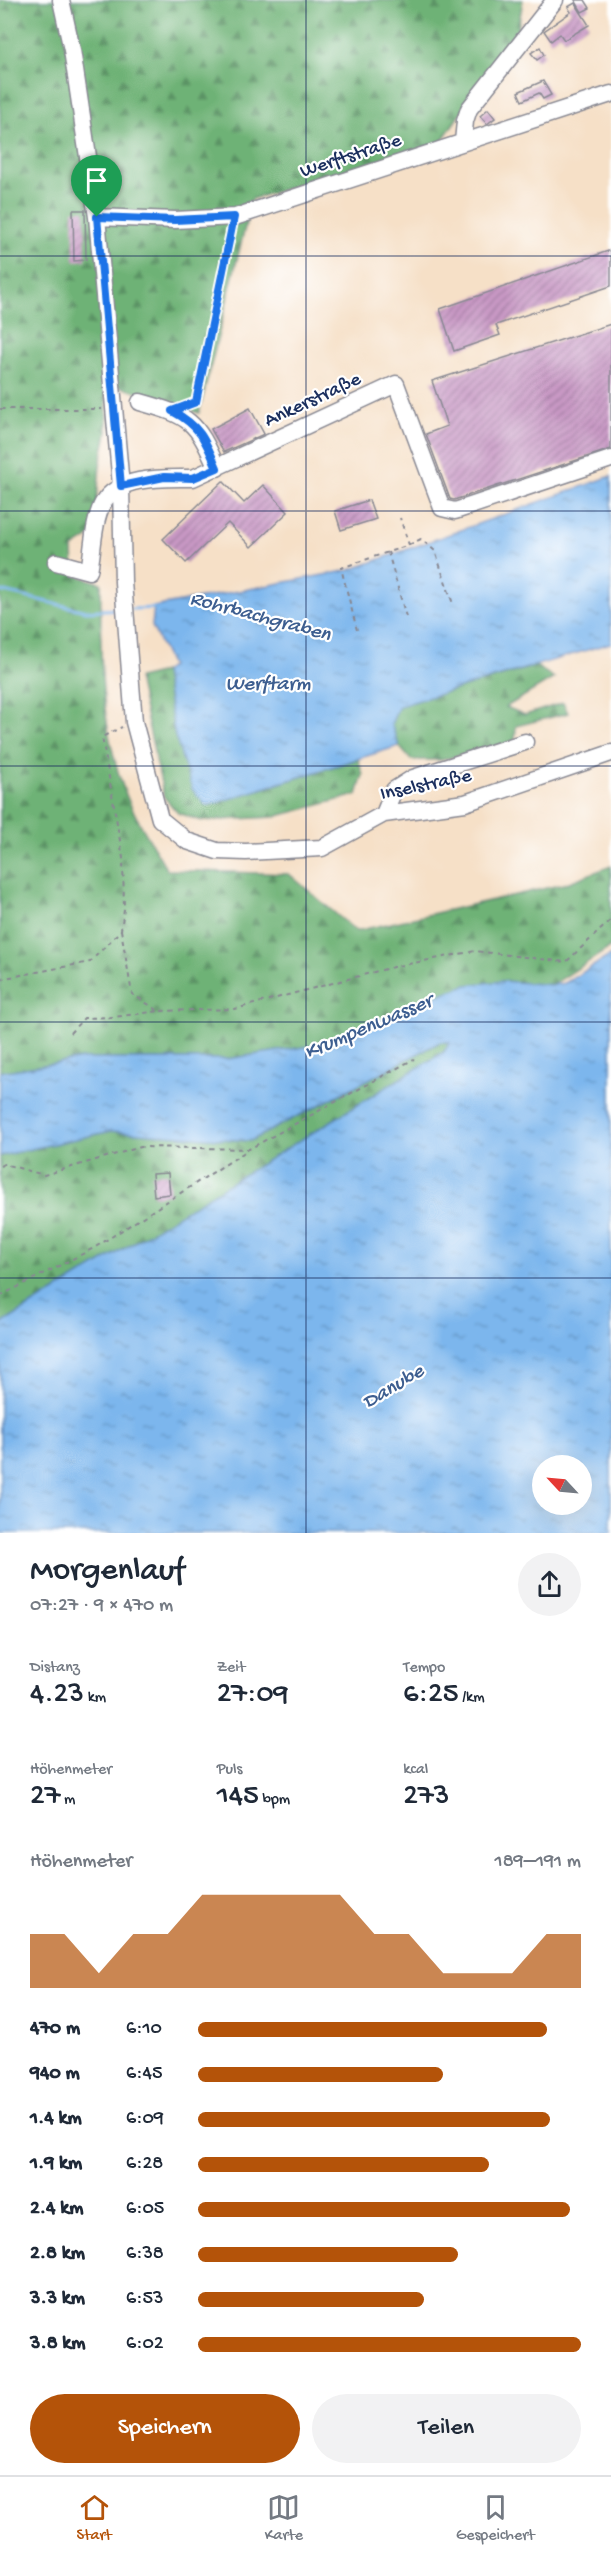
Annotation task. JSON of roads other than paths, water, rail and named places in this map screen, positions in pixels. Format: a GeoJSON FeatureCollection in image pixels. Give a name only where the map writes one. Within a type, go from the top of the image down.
{"type":"FeatureCollection","features":[{"type":"Feature","properties":{"kind":"street"},"geometry":{"type":"LineString","coordinates":[[56,561],[89,571],[102,505],[111,493],[121,486],[97,217],[74,60],[61,0]]}},
{"type":"Feature","properties":{"kind":"street"},"geometry":{"type":"LineString","coordinates":[[463,142],[465,121],[470,109],[555,0]]}},
{"type":"Feature","properties":{"kind":"street","name":"Werftstraße"},"geometry":{"type":"LineString","coordinates":[[97,217],[175,220],[234,217],[611,94]]}},
{"type":"Feature","properties":{"kind":"street","name":"Ankerstraße"},"geometry":{"type":"LineString","coordinates":[[121,486],[164,477],[193,478],[396,384],[442,508],[455,511],[611,459]]}},
{"type":"Feature","properties":{"kind":"street"},"geometry":{"type":"LineString","coordinates":[[140,402],[172,411],[192,422],[203,437],[217,468]]}},
{"type":"Feature","properties":{"kind":"street","name":"Inselstraße"},"geometry":{"type":"LineString","coordinates":[[121,486],[123,582],[134,722],[160,819],[187,841],[217,850],[246,852],[322,848],[384,814],[465,803],[611,753]]}},
{"type":"Feature","properties":{"kind":"street"},"geometry":{"type":"LineString","coordinates":[[384,814],[394,790],[413,778],[525,742]]}},
{"type":"Feature","properties":{"kind":"water","name":"Werftarm"},"geometry":{"type":"Polygon","coordinates":[[[611,476],[611,643],[399,706],[391,724],[399,746],[206,806],[192,789],[175,736],[164,672],[171,666],[152,626],[154,607],[350,570],[611,476]]]}},
{"type":"Feature","properties":{"kind":"water"},"geometry":{"type":"Polygon","coordinates":[[[611,955],[611,1533],[0,1533],[0,1325],[444,1052],[450,1042],[440,1042],[250,1141],[111,1131],[0,1156],[0,1072],[83,1059],[227,1059],[337,1042],[428,998],[467,985],[503,981],[552,985],[565,983],[611,955]]]}},
{"type":"Feature","properties":{"kind":"waterway","name":"Rohrbachgraben"},"geometry":{"type":"LineString","coordinates":[[0,591],[86,611],[119,609]]}},
{"type":"Feature","properties":{"kind":"waterway","name":"Rohrbachgraben"},"geometry":{"type":"LineString","coordinates":[[131,609],[158,608]]}},
{"type":"Feature","properties":{"kind":"water label","name":"Krumpenwasser"},"geometry":{"type":"Point","coordinates":[369,1028]}},
{"type":"Feature","properties":{"kind":"water label","name":"Danube"},"geometry":{"type":"Point","coordinates":[394,1388]}}]}
